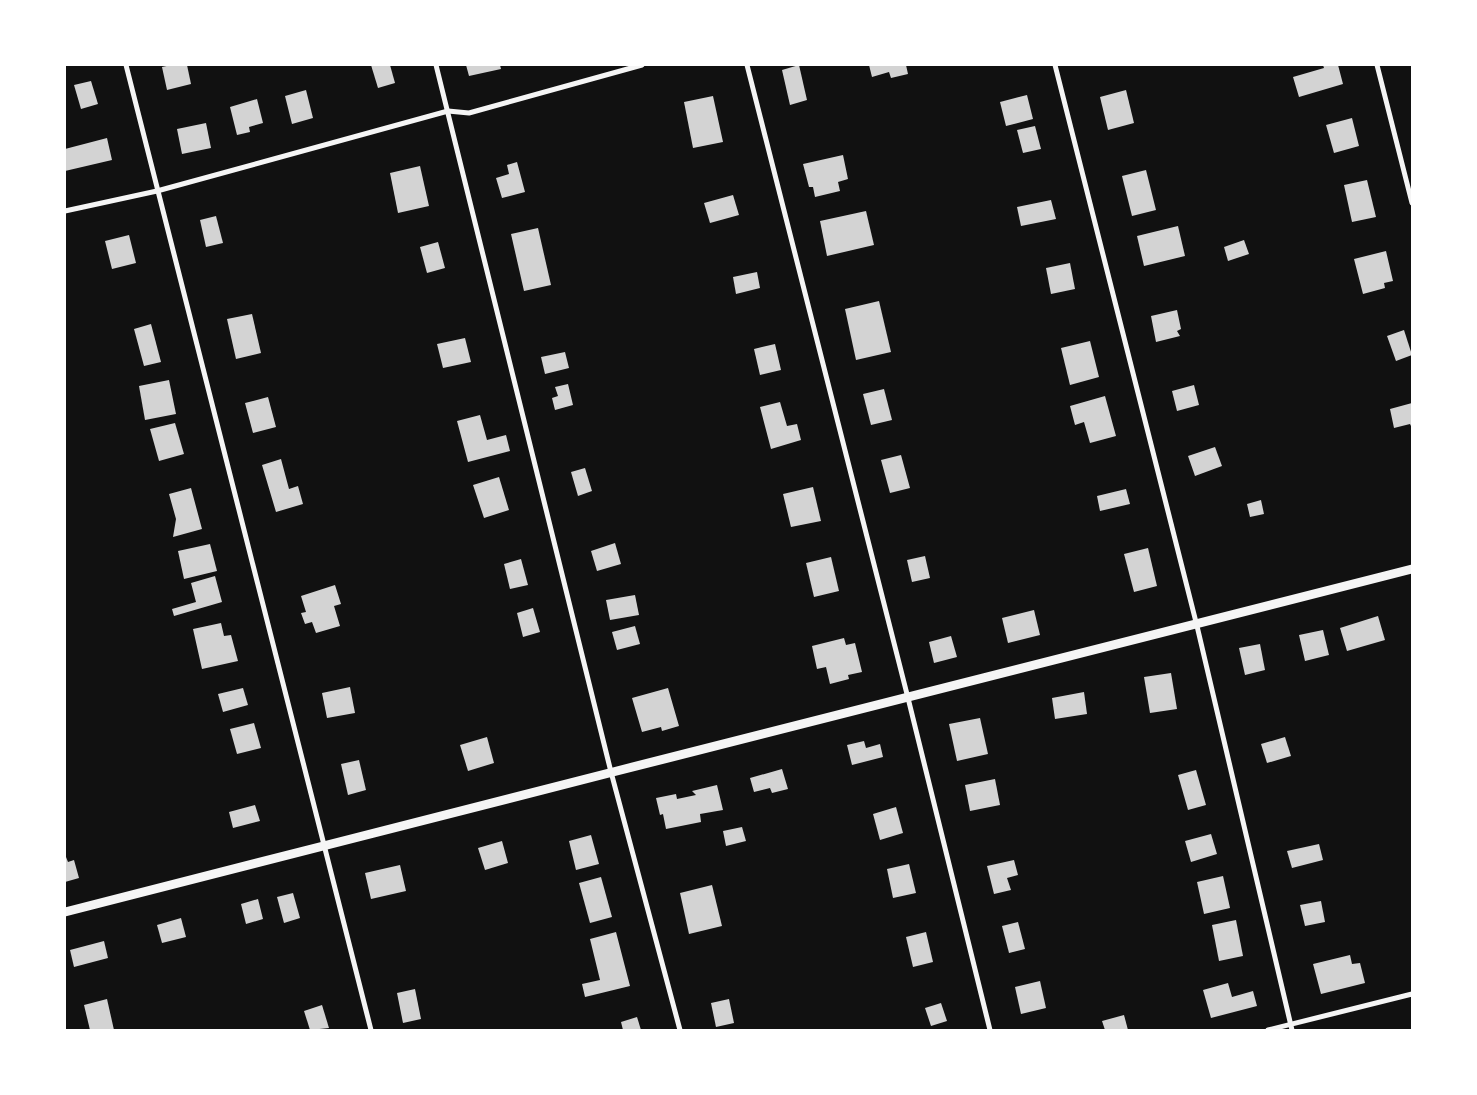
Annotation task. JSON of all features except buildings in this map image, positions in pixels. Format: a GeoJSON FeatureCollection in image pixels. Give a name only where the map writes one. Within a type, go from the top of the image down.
{"type":"FeatureCollection","features":[{"type":"Feature","properties":{"kind":"street"},"geometry":{"type":"LineString","coordinates":[[126,65],[371,1030]]}},
{"type":"Feature","properties":{"kind":"street"},"geometry":{"type":"LineString","coordinates":[[436,65],[611,772],[680,1030]]}},
{"type":"Feature","properties":{"kind":"street"},"geometry":{"type":"LineString","coordinates":[[65,211],[157,190],[448,110],[469,113],[642,65]]}},
{"type":"Feature","properties":{"kind":"street"},"geometry":{"type":"LineString","coordinates":[[747,65],[908,698],[990,1030]]}},
{"type":"Feature","properties":{"kind":"street"},"geometry":{"type":"LineString","coordinates":[[1055,65],[1197,626],[1291,1027]]}},
{"type":"Feature","properties":{"kind":"street"},"geometry":{"type":"LineString","coordinates":[[1377,65],[1412,203]]}},
{"type":"Feature","properties":{"kind":"street"},"geometry":{"type":"LineString","coordinates":[[65,912],[325,847],[611,772],[1197,626],[1412,569]]}},
{"type":"Feature","properties":{"kind":"street"},"geometry":{"type":"LineString","coordinates":[[1268,1030],[1291,1027],[1412,994]]}}]}
